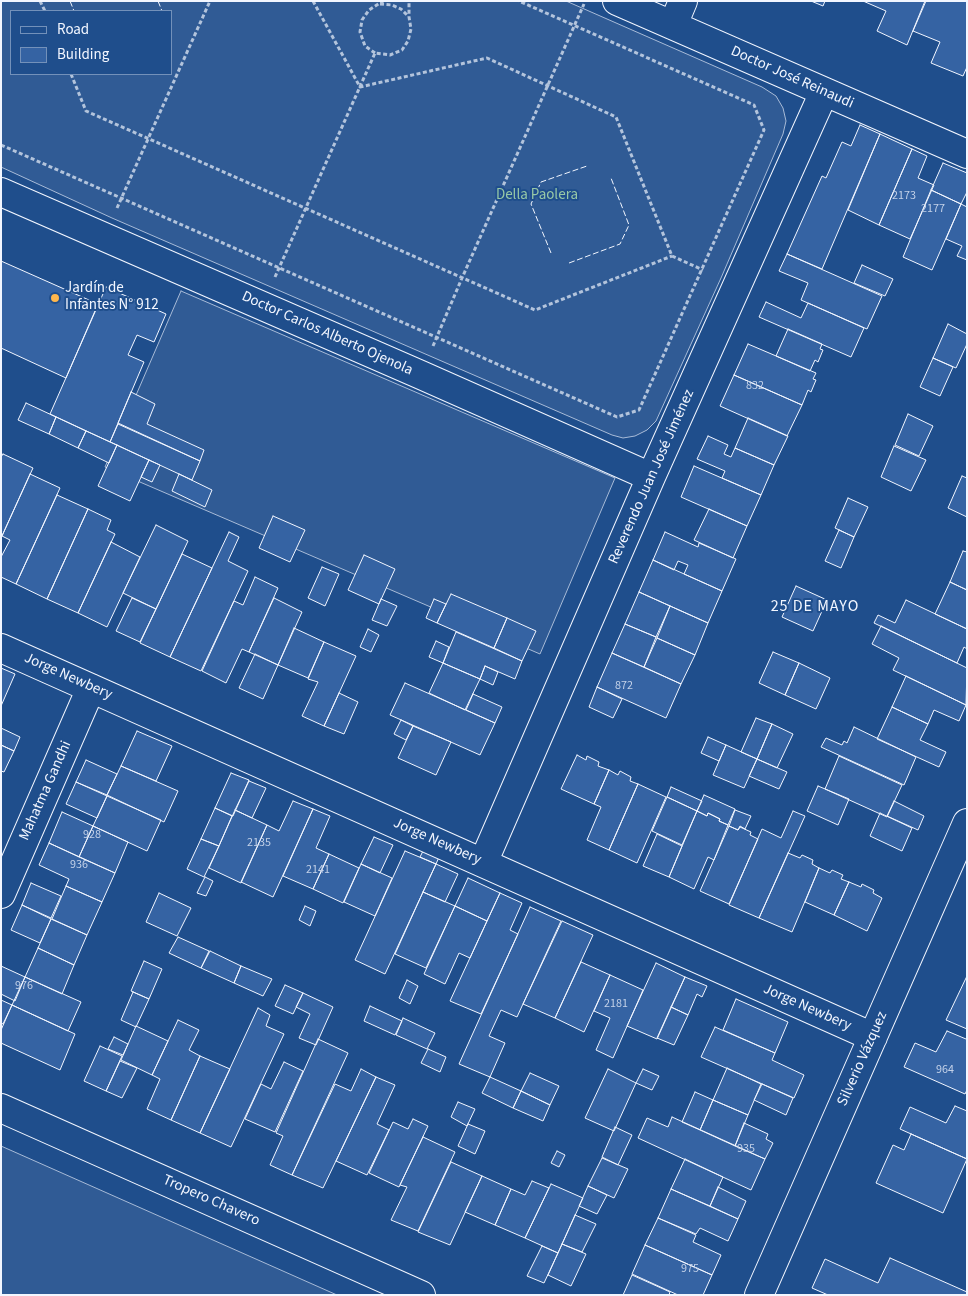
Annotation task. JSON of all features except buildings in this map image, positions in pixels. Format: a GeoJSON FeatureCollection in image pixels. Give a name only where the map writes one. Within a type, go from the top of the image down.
{"type":"FeatureCollection","features":[{"type":"Feature","properties":{"kind":"street","name":"Doctor José Reinaudi"},"geometry":{"type":"LineString","coordinates":[[617,1],[678,13],[824,92],[967,154]]}},
{"type":"Feature","properties":{"kind":"street","name":"Reverendo Juan José Jiménez"},"geometry":{"type":"LineString","coordinates":[[483,863],[651,478],[824,92]]}},
{"type":"Feature","properties":{"kind":"street","name":"Doctor Carlos Alberto Ojenola"},"geometry":{"type":"LineString","coordinates":[[1,192],[421,375],[651,478]]}},
{"type":"Feature","properties":{"kind":"street","name":"Jorge Newbery"},"geometry":{"type":"LineString","coordinates":[[1,648],[873,1038]]}},
{"type":"Feature","properties":{"kind":"street","name":"Mahatma Gandhi"},"geometry":{"type":"LineString","coordinates":[[1,894],[92,688]]}},
{"type":"Feature","properties":{"kind":"street","name":"Silverio Vázquez"},"geometry":{"type":"LineString","coordinates":[[759,1295],[967,823]]}},
{"type":"Feature","properties":{"kind":"street","name":"Tropero Chavero"},"geometry":{"type":"LineString","coordinates":[[1,1108],[420,1295]]}},
{"type":"Feature","properties":{"kind":"path"},"geometry":{"type":"LineString","coordinates":[[104,237],[210,1]]}},
{"type":"Feature","properties":{"kind":"path"},"geometry":{"type":"LineString","coordinates":[[313,1],[360,87]]}},
{"type":"Feature","properties":{"kind":"path"},"geometry":{"type":"LineString","coordinates":[[409,1],[411,29],[408,41],[402,50],[390,55],[375,53],[365,46],[360,32],[362,20],[369,10],[381,3],[400,9],[409,17]]}},
{"type":"Feature","properties":{"kind":"path"},"geometry":{"type":"LineString","coordinates":[[1,145],[617,417],[640,410],[764,130],[754,105],[520,1]]}},
{"type":"Feature","properties":{"kind":"path"},"geometry":{"type":"LineString","coordinates":[[421,375],[462,278],[586,1]]}},
{"type":"Feature","properties":{"kind":"path"},"geometry":{"type":"LineString","coordinates":[[263,306],[375,53]]}},
{"type":"Feature","properties":{"kind":"path"},"geometry":{"type":"LineString","coordinates":[[360,87],[487,58],[616,117],[672,256],[737,285]]}},
{"type":"Feature","properties":{"kind":"path"},"geometry":{"type":"LineString","coordinates":[[70,75],[86,111],[535,310],[672,256]]}},
{"type":"Feature","properties":{"kind":"shaded area","name":"Della Paolera"},"geometry":{"type":"Polygon","coordinates":[[[1,1],[566,1],[762,87],[776,96],[783,108],[786,121],[783,134],[721,278],[656,421],[647,430],[635,436],[623,438],[612,435],[112,218],[1,167],[1,1]]]}},
{"type":"Feature","properties":{"kind":"shaded area"},"geometry":{"type":"Polygon","coordinates":[[[181,291],[615,478],[540,654],[105,467],[181,291]]]}},
{"type":"Feature","properties":{"kind":"shaded area"},"geometry":{"type":"Polygon","coordinates":[[[1,1146],[337,1295],[1,1295],[1,1146]]]}},
{"type":"Feature","properties":{"kind":"fence"},"geometry":{"type":"LineString","coordinates":[[70,1],[74,10]]}},
{"type":"Feature","properties":{"kind":"fence"},"geometry":{"type":"LineString","coordinates":[[158,1],[162,10]]}},
{"type":"Feature","properties":{"kind":"fence"},"geometry":{"type":"LineString","coordinates":[[551,253],[531,204],[541,182],[587,166]]}},
{"type":"Feature","properties":{"kind":"fence"},"geometry":{"type":"LineString","coordinates":[[569,263],[620,244],[629,225],[611,178]]}},
{"type":"Feature","properties":{"kind":"place","name":"Jardín de Infantes N° 912"},"geometry":{"type":"Point","coordinates":[55,298]}},
{"type":"Feature","properties":{"kind":"district","name":"25 DE MAYO"},"geometry":{"type":"Point","coordinates":[815,607]}}]}
